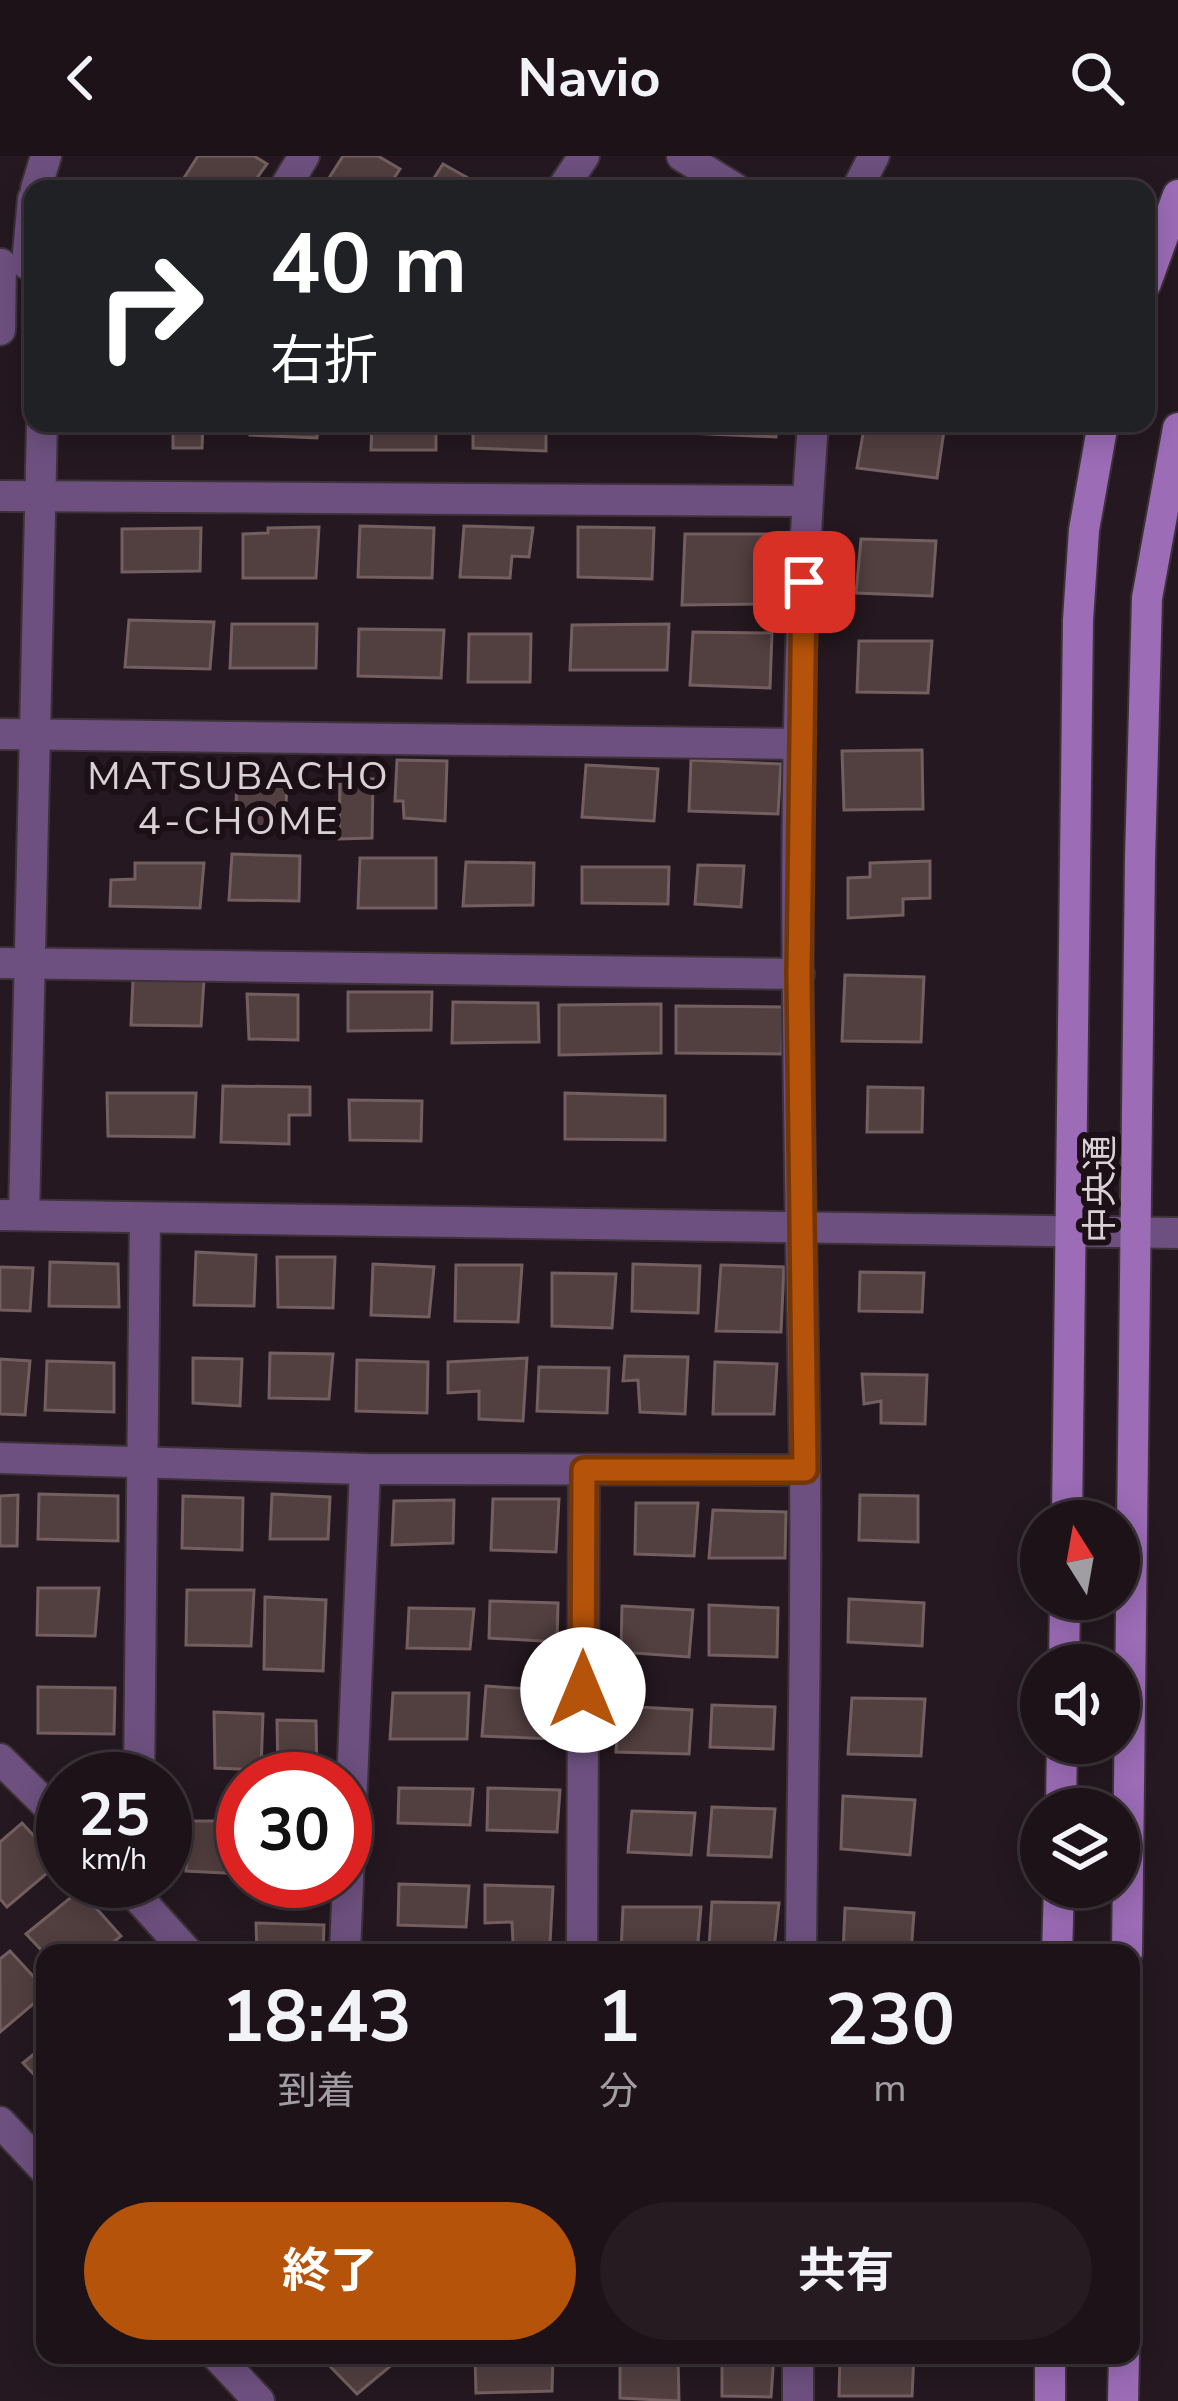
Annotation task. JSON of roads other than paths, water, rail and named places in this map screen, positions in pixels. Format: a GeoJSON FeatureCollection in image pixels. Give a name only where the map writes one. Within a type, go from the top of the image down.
{"type":"FeatureCollection","features":[{"type":"Feature","properties":{"kind":"street"},"geometry":{"type":"LineString","coordinates":[[682,156],[721,180]]}},
{"type":"Feature","properties":{"kind":"street"},"geometry":{"type":"LineString","coordinates":[[1155,258],[1178,195]]}},
{"type":"Feature","properties":{"kind":"street"},"geometry":{"type":"LineString","coordinates":[[0,329],[24,232]]}},
{"type":"Feature","properties":{"kind":"street","name":"中央通"},"geometry":{"type":"LineString","coordinates":[[1127,1944],[1147,598],[1178,428]]}},
{"type":"Feature","properties":{"kind":"street"},"geometry":{"type":"LineString","coordinates":[[42,432],[32,964],[12,1215],[1178,1232]]}},
{"type":"Feature","properties":{"kind":"street"},"geometry":{"type":"LineString","coordinates":[[801,1944],[805,1470],[800,744],[811,432]]}},
{"type":"Feature","properties":{"kind":"street","name":"中央通"},"geometry":{"type":"LineString","coordinates":[[1067,1500],[1078,620],[1084,530],[1100,432]]}},
{"type":"Feature","properties":{"kind":"street"},"geometry":{"type":"LineString","coordinates":[[0,496],[807,501]]}},
{"type":"Feature","properties":{"kind":"street"},"geometry":{"type":"LineString","coordinates":[[0,734],[800,744]]}},
{"type":"Feature","properties":{"kind":"street"},"geometry":{"type":"LineString","coordinates":[[0,963],[799,974]]}},
{"type":"Feature","properties":{"kind":"street"},"geometry":{"type":"LineString","coordinates":[[139,1752],[146,1218]]}},
{"type":"Feature","properties":{"kind":"street"},"geometry":{"type":"LineString","coordinates":[[0,1458],[365,1469],[805,1470]]}},
{"type":"Feature","properties":{"kind":"street"},"geometry":{"type":"LineString","coordinates":[[345,1944],[365,1469]]}},
{"type":"Feature","properties":{"kind":"street"},"geometry":{"type":"LineString","coordinates":[[582,1944],[584,1470]]}},
{"type":"Feature","properties":{"kind":"street"},"geometry":{"type":"LineString","coordinates":[[0,1759],[36,1794]]}},
{"type":"Feature","properties":{"kind":"street"},"geometry":{"type":"LineString","coordinates":[[150,1908],[180,1944]]}},
{"type":"Feature","properties":{"kind":"street"},"geometry":{"type":"LineString","coordinates":[[1058,1944],[1059,1908]]}},
{"type":"Feature","properties":{"kind":"street"},"geometry":{"type":"LineString","coordinates":[[0,2122],[36,2160]]}},
{"type":"Feature","properties":{"kind":"street"},"geometry":{"type":"LineString","coordinates":[[224,2364],[259,2401]]}},
{"type":"Feature","properties":{"kind":"street"},"geometry":{"type":"LineString","coordinates":[[798,2364],[798,2401]]}},
{"type":"Feature","properties":{"kind":"street"},"geometry":{"type":"LineString","coordinates":[[1050,2364],[1050,2401]]}},
{"type":"Feature","properties":{"kind":"street"},"geometry":{"type":"LineString","coordinates":[[1124,2364],[1124,2401]]}},
{"type":"Feature","properties":{"kind":"district","name":"MATSUBACHO 4-CHOME"},"geometry":{"type":"Point","coordinates":[239,798]}}]}
